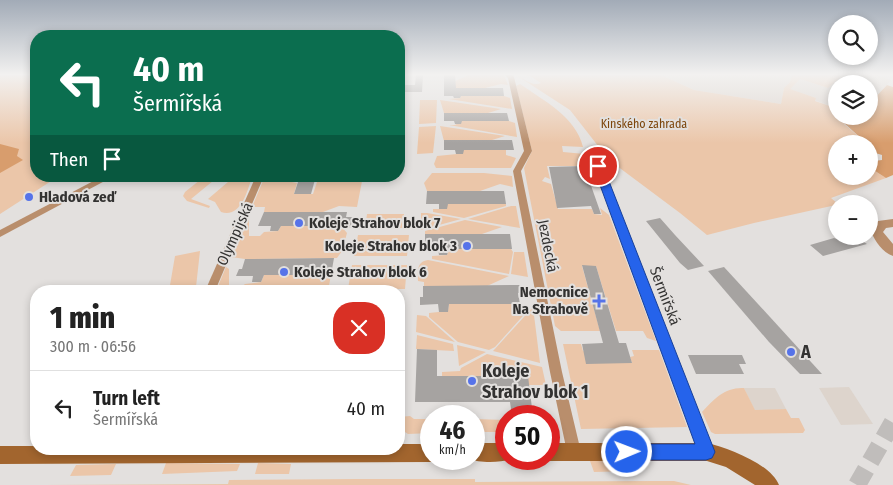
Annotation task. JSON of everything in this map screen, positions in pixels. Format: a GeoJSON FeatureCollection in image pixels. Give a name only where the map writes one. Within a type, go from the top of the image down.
{"type":"FeatureCollection","features":[{"type":"Feature","properties":{"kind":"main road"},"geometry":{"type":"LineString","coordinates":[[560,452],[706,452],[723,456],[736,462],[770,485]]}},
{"type":"Feature","properties":{"kind":"main road"},"geometry":{"type":"LineString","coordinates":[[405,453],[420,453]]}},
{"type":"Feature","properties":{"kind":"main road"},"geometry":{"type":"LineString","coordinates":[[0,455],[30,454]]}},
{"type":"Feature","properties":{"kind":"street","name":"Jezdecká"},"geometry":{"type":"LineString","coordinates":[[515,98],[528,150],[517,171],[556,372],[574,452]]}},
{"type":"Feature","properties":{"kind":"street","name":"Šermířská"},"geometry":{"type":"LineString","coordinates":[[592,152],[706,452]]}},
{"type":"Feature","properties":{"kind":"street"},"geometry":{"type":"LineString","coordinates":[[0,234],[99,182]]}},
{"type":"Feature","properties":{"kind":"street","name":"Olympijská"},"geometry":{"type":"LineString","coordinates":[[213,285],[257,182]]}},
{"type":"Feature","properties":{"kind":"street"},"geometry":{"type":"LineString","coordinates":[[893,223],[882,224],[877,232],[881,240],[893,251]]}},
{"type":"Feature","properties":{"kind":"shaded area"},"geometry":{"type":"Polygon","coordinates":[[[741,98],[782,98],[781,104],[741,98]]]}},
{"type":"Feature","properties":{"kind":"shaded area"},"geometry":{"type":"Polygon","coordinates":[[[815,98],[828,98],[828,105],[814,100],[815,98]]]}},
{"type":"Feature","properties":{"kind":"shaded area"},"geometry":{"type":"Polygon","coordinates":[[[878,98],[893,98],[893,175],[886,178],[878,173],[878,160],[882,160],[882,155],[878,154],[878,135],[857,135],[846,125],[878,125],[878,98]]]}},
{"type":"Feature","properties":{"kind":"shaded area"},"geometry":{"type":"Polygon","coordinates":[[[0,144],[19,149],[17,156],[23,160],[0,173],[0,144]]]}},
{"type":"Feature","properties":{"kind":"shaded area"},"geometry":{"type":"Polygon","coordinates":[[[849,387],[873,424],[841,425],[819,388],[849,387]]]}},
{"type":"Feature","properties":{"kind":"shaded area"},"geometry":{"type":"Polygon","coordinates":[[[744,388],[775,388],[786,409],[755,411],[744,388]]]}},
{"type":"Feature","properties":{"kind":"green space"},"geometry":{"type":"Polygon","coordinates":[[[0,98],[30,98],[30,182],[50,182],[0,214],[0,98]]]}},
{"type":"Feature","properties":{"kind":"green space"},"geometry":{"type":"Polygon","coordinates":[[[509,98],[512,109],[449,99],[509,98]]]}},
{"type":"Feature","properties":{"kind":"green space"},"geometry":{"type":"Polygon","coordinates":[[[519,98],[540,98],[558,110],[579,136],[583,147],[562,146],[563,152],[585,154],[588,166],[547,166],[550,179],[545,177],[542,181],[551,184],[558,209],[592,209],[594,214],[602,215],[600,208],[609,215],[656,341],[647,338],[643,331],[616,331],[596,266],[582,266],[600,331],[561,331],[555,326],[524,168],[532,151],[519,98]]]}},
{"type":"Feature","properties":{"kind":"green space","name":"Kinského zahrada"},"geometry":{"type":"Polygon","coordinates":[[[551,98],[741,98],[781,104],[782,98],[815,98],[815,101],[828,105],[828,125],[845,125],[857,135],[828,135],[828,185],[867,185],[839,195],[828,195],[828,207],[707,235],[609,160],[570,110],[551,98]]]}},
{"type":"Feature","properties":{"kind":"green space"},"geometry":{"type":"Polygon","coordinates":[[[420,100],[437,100],[436,123],[419,124],[420,100]]]}},
{"type":"Feature","properties":{"kind":"green space"},"geometry":{"type":"Polygon","coordinates":[[[440,100],[501,109],[488,113],[444,113],[440,100]]]}},
{"type":"Feature","properties":{"kind":"green space"},"geometry":{"type":"Polygon","coordinates":[[[462,121],[509,121],[515,123],[517,137],[449,125],[455,125],[462,121]]]}},
{"type":"Feature","properties":{"kind":"green space"},"geometry":{"type":"Polygon","coordinates":[[[436,126],[433,153],[417,154],[419,127],[436,126]]]}},
{"type":"Feature","properties":{"kind":"green space"},"geometry":{"type":"Polygon","coordinates":[[[440,126],[505,136],[492,140],[444,141],[440,126]]]}},
{"type":"Feature","properties":{"kind":"green space"},"geometry":{"type":"Polygon","coordinates":[[[464,150],[506,150],[506,155],[516,158],[511,168],[436,168],[434,164],[437,156],[457,154],[464,150]]]}},
{"type":"Feature","properties":{"kind":"green space"},"geometry":{"type":"Polygon","coordinates":[[[432,173],[484,173],[512,176],[513,187],[500,184],[480,191],[427,191],[424,183],[432,173]]]}},
{"type":"Feature","properties":{"kind":"green space","name":"Kinského zahrada"},"geometry":{"type":"Polygon","coordinates":[[[878,173],[886,178],[878,181],[878,173]]]}},
{"type":"Feature","properties":{"kind":"green space"},"geometry":{"type":"Polygon","coordinates":[[[198,182],[212,182],[191,199],[210,206],[209,208],[187,201],[183,196],[198,182]]]}},
{"type":"Feature","properties":{"kind":"green space"},"geometry":{"type":"Polygon","coordinates":[[[228,182],[250,182],[242,202],[234,211],[228,213],[221,212],[215,202],[208,199],[228,182]]]}},
{"type":"Feature","properties":{"kind":"green space"},"geometry":{"type":"Polygon","coordinates":[[[262,182],[297,183],[294,194],[313,194],[317,182],[362,182],[357,207],[339,206],[323,212],[264,212],[265,207],[252,207],[262,182]]]}},
{"type":"Feature","properties":{"kind":"green space"},"geometry":{"type":"Polygon","coordinates":[[[448,204],[506,204],[506,206],[464,218],[433,212],[433,209],[439,209],[448,204]]]}},
{"type":"Feature","properties":{"kind":"green space"},"geometry":{"type":"Polygon","coordinates":[[[516,206],[520,228],[468,219],[516,206]]]}},
{"type":"Feature","properties":{"kind":"green space"},"geometry":{"type":"Polygon","coordinates":[[[421,213],[427,213],[461,219],[421,230],[421,213]]]}},
{"type":"Feature","properties":{"kind":"green space"},"geometry":{"type":"Polygon","coordinates":[[[367,214],[404,214],[403,228],[365,228],[367,214]]]}},
{"type":"Feature","properties":{"kind":"green space"},"geometry":{"type":"Polygon","coordinates":[[[246,220],[249,220],[249,236],[260,236],[264,232],[278,231],[281,226],[341,226],[347,233],[342,251],[337,258],[245,259],[231,257],[246,220]]]}},
{"type":"Feature","properties":{"kind":"green space"},"geometry":{"type":"Polygon","coordinates":[[[465,220],[502,227],[482,234],[425,234],[425,231],[465,220]]]}},
{"type":"Feature","properties":{"kind":"green space"},"geometry":{"type":"Polygon","coordinates":[[[358,235],[409,235],[407,256],[354,256],[358,235]]]}},
{"type":"Feature","properties":{"kind":"green space"},"geometry":{"type":"Polygon","coordinates":[[[449,249],[511,249],[513,252],[509,274],[432,259],[432,256],[447,255],[449,249]]]}},
{"type":"Feature","properties":{"kind":"green space"},"geometry":{"type":"Polygon","coordinates":[[[200,251],[196,285],[170,285],[175,256],[200,251]]]}},
{"type":"Feature","properties":{"kind":"green space"},"geometry":{"type":"Polygon","coordinates":[[[514,252],[524,252],[528,277],[511,274],[514,252]]]}},
{"type":"Feature","properties":{"kind":"green space"},"geometry":{"type":"Polygon","coordinates":[[[428,260],[509,276],[487,286],[424,286],[424,282],[418,281],[418,270],[421,263],[428,260]]]}},
{"type":"Feature","properties":{"kind":"green space"},"geometry":{"type":"Polygon","coordinates":[[[352,265],[407,265],[405,289],[405,285],[349,285],[352,265]]]}},
{"type":"Feature","properties":{"kind":"green space"},"geometry":{"type":"Polygon","coordinates":[[[226,267],[229,269],[229,285],[218,285],[226,267]]]}},
{"type":"Feature","properties":{"kind":"green space"},"geometry":{"type":"Polygon","coordinates":[[[264,275],[331,275],[329,285],[244,285],[261,282],[264,275]]]}},
{"type":"Feature","properties":{"kind":"green space"},"geometry":{"type":"Polygon","coordinates":[[[449,304],[519,304],[520,308],[530,308],[495,347],[489,350],[458,342],[429,317],[429,313],[448,311],[449,304]]]}},
{"type":"Feature","properties":{"kind":"green space"},"geometry":{"type":"Polygon","coordinates":[[[533,307],[540,363],[493,351],[533,307]]]}},
{"type":"Feature","properties":{"kind":"green space"},"geometry":{"type":"Polygon","coordinates":[[[417,315],[426,316],[455,342],[416,332],[417,315]]]}},
{"type":"Feature","properties":{"kind":"green space"},"geometry":{"type":"Polygon","coordinates":[[[417,335],[453,344],[454,351],[416,349],[417,335]]]}},
{"type":"Feature","properties":{"kind":"green space"},"geometry":{"type":"Polygon","coordinates":[[[563,344],[581,344],[583,351],[632,363],[630,357],[634,356],[632,350],[659,350],[687,427],[581,429],[563,344]]]}},
{"type":"Feature","properties":{"kind":"green space"},"geometry":{"type":"Polygon","coordinates":[[[457,345],[486,352],[459,366],[457,345]]]}},
{"type":"Feature","properties":{"kind":"green space"},"geometry":{"type":"Polygon","coordinates":[[[487,354],[542,367],[546,385],[442,376],[442,372],[460,371],[461,368],[487,354]]]}},
{"type":"Feature","properties":{"kind":"green space"},"geometry":{"type":"Polygon","coordinates":[[[737,388],[744,388],[755,410],[786,409],[791,418],[799,418],[805,430],[803,433],[715,434],[711,432],[702,412],[716,398],[726,392],[737,388]]]}},
{"type":"Feature","properties":{"kind":"green space"},"geometry":{"type":"Polygon","coordinates":[[[405,416],[420,419],[420,433],[408,434],[405,432],[405,416]]]}},
{"type":"Feature","properties":{"kind":"green space"},"geometry":{"type":"Polygon","coordinates":[[[485,419],[495,420],[495,432],[485,432],[485,419]]]}},
{"type":"Feature","properties":{"kind":"green space"},"geometry":{"type":"Polygon","coordinates":[[[590,461],[632,461],[634,471],[594,472],[590,461]]]}},
{"type":"Feature","properties":{"kind":"green space"},"geometry":{"type":"Polygon","coordinates":[[[166,463],[240,464],[237,471],[162,474],[166,463]]]}},
{"type":"Feature","properties":{"kind":"green space"},"geometry":{"type":"Polygon","coordinates":[[[258,463],[291,464],[289,474],[255,474],[258,463]]]}},
{"type":"Feature","properties":{"kind":"green space"},"geometry":{"type":"Polygon","coordinates":[[[116,464],[111,475],[70,476],[76,465],[116,464]]]}},
{"type":"Feature","properties":{"kind":"green space"},"geometry":{"type":"Polygon","coordinates":[[[475,479],[475,482],[674,481],[691,485],[42,485],[228,484],[229,480],[475,479]]]}},
{"type":"Feature","properties":{"kind":"building"},"geometry":{"type":"Polygon","coordinates":[[[444,113],[507,113],[509,121],[462,121],[461,124],[455,124],[454,121],[444,121],[444,113]]]}},
{"type":"Feature","properties":{"kind":"building"},"geometry":{"type":"Polygon","coordinates":[[[444,140],[512,140],[514,150],[464,150],[463,154],[456,154],[455,150],[444,150],[444,140]]]}},
{"type":"Feature","properties":{"kind":"building"},"geometry":{"type":"Polygon","coordinates":[[[583,166],[601,214],[594,214],[591,206],[557,208],[549,167],[583,166]]]}},
{"type":"Feature","properties":{"kind":"building"},"geometry":{"type":"Polygon","coordinates":[[[298,182],[314,182],[311,194],[294,194],[298,182]]]}},
{"type":"Feature","properties":{"kind":"building"},"geometry":{"type":"Polygon","coordinates":[[[427,191],[504,191],[506,204],[448,204],[447,209],[439,209],[439,204],[426,204],[427,191]]]}},
{"type":"Feature","properties":{"kind":"building","name":"Koleje Strahov blok 7"},"geometry":{"type":"Polygon","coordinates":[[[264,212],[347,212],[346,217],[354,217],[352,228],[341,228],[341,226],[281,226],[278,231],[270,231],[271,226],[258,226],[264,212]]]}},
{"type":"Feature","properties":{"kind":"building"},"geometry":{"type":"Polygon","coordinates":[[[660,218],[704,266],[688,270],[680,263],[646,221],[660,218]]]}},
{"type":"Feature","properties":{"kind":"building","name":"Koleje Strahov blok 3"},"geometry":{"type":"Polygon","coordinates":[[[425,234],[510,234],[512,249],[449,249],[447,255],[439,255],[438,249],[425,249],[425,234]]]}},
{"type":"Feature","properties":{"kind":"building"},"geometry":{"type":"Polygon","coordinates":[[[828,240],[828,245],[863,245],[823,256],[810,245],[828,240]]]}},
{"type":"Feature","properties":{"kind":"building","name":"Koleje Strahov blok 6"},"geometry":{"type":"Polygon","coordinates":[[[334,258],[331,275],[264,275],[261,282],[252,282],[253,276],[236,276],[239,269],[242,269],[245,259],[334,258]]]}},
{"type":"Feature","properties":{"kind":"building","name":"Nemocnice Na Strahově"},"geometry":{"type":"Polygon","coordinates":[[[582,265],[596,266],[619,343],[626,343],[632,363],[586,364],[582,344],[603,343],[582,265]]]}},
{"type":"Feature","properties":{"kind":"building"},"geometry":{"type":"Polygon","coordinates":[[[724,267],[822,374],[800,374],[769,342],[708,271],[724,267]]]}},
{"type":"Feature","properties":{"kind":"building"},"geometry":{"type":"Polygon","coordinates":[[[520,285],[521,293],[518,293],[520,304],[449,304],[448,312],[439,312],[438,304],[420,305],[420,297],[423,297],[423,286],[520,285]]]}},
{"type":"Feature","properties":{"kind":"building","name":"Koleje Strahov blok 1"},"geometry":{"type":"Polygon","coordinates":[[[417,349],[437,350],[437,376],[528,376],[532,405],[510,405],[510,402],[415,402],[417,349]]]}},
{"type":"Feature","properties":{"kind":"building"},"geometry":{"type":"Polygon","coordinates":[[[688,355],[742,355],[746,364],[739,364],[744,374],[696,374],[688,355]]]}},
{"type":"Feature","properties":{"kind":"tunnel"},"geometry":{"type":"LineString","coordinates":[[857,485],[893,422]]}},
{"type":"Feature","properties":{"kind":"place","name":"Hladová zeď"},"geometry":{"type":"Point","coordinates":[29,197]}},
{"type":"Feature","properties":{"kind":"place","name":"Koleje Strahov blok 7"},"geometry":{"type":"Point","coordinates":[299,223]}},
{"type":"Feature","properties":{"kind":"place","name":"Koleje Strahov blok 3"},"geometry":{"type":"Point","coordinates":[467,246]}},
{"type":"Feature","properties":{"kind":"place","name":"Koleje Strahov blok 6"},"geometry":{"type":"Point","coordinates":[284,272]}},
{"type":"Feature","properties":{"kind":"place","name":"Nemocnice Na Strahově"},"geometry":{"type":"Point","coordinates":[599,301]}},
{"type":"Feature","properties":{"kind":"place","name":"A"},"geometry":{"type":"Point","coordinates":[791,352]}},
{"type":"Feature","properties":{"kind":"place","name":"Koleje Strahov blok 1"},"geometry":{"type":"Point","coordinates":[472,381]}},
{"type":"Feature","properties":{"kind":"route"},"geometry":{"type":"LineString","coordinates":[[598,166],[682,383],[706,452],[627,452]]}}]}
